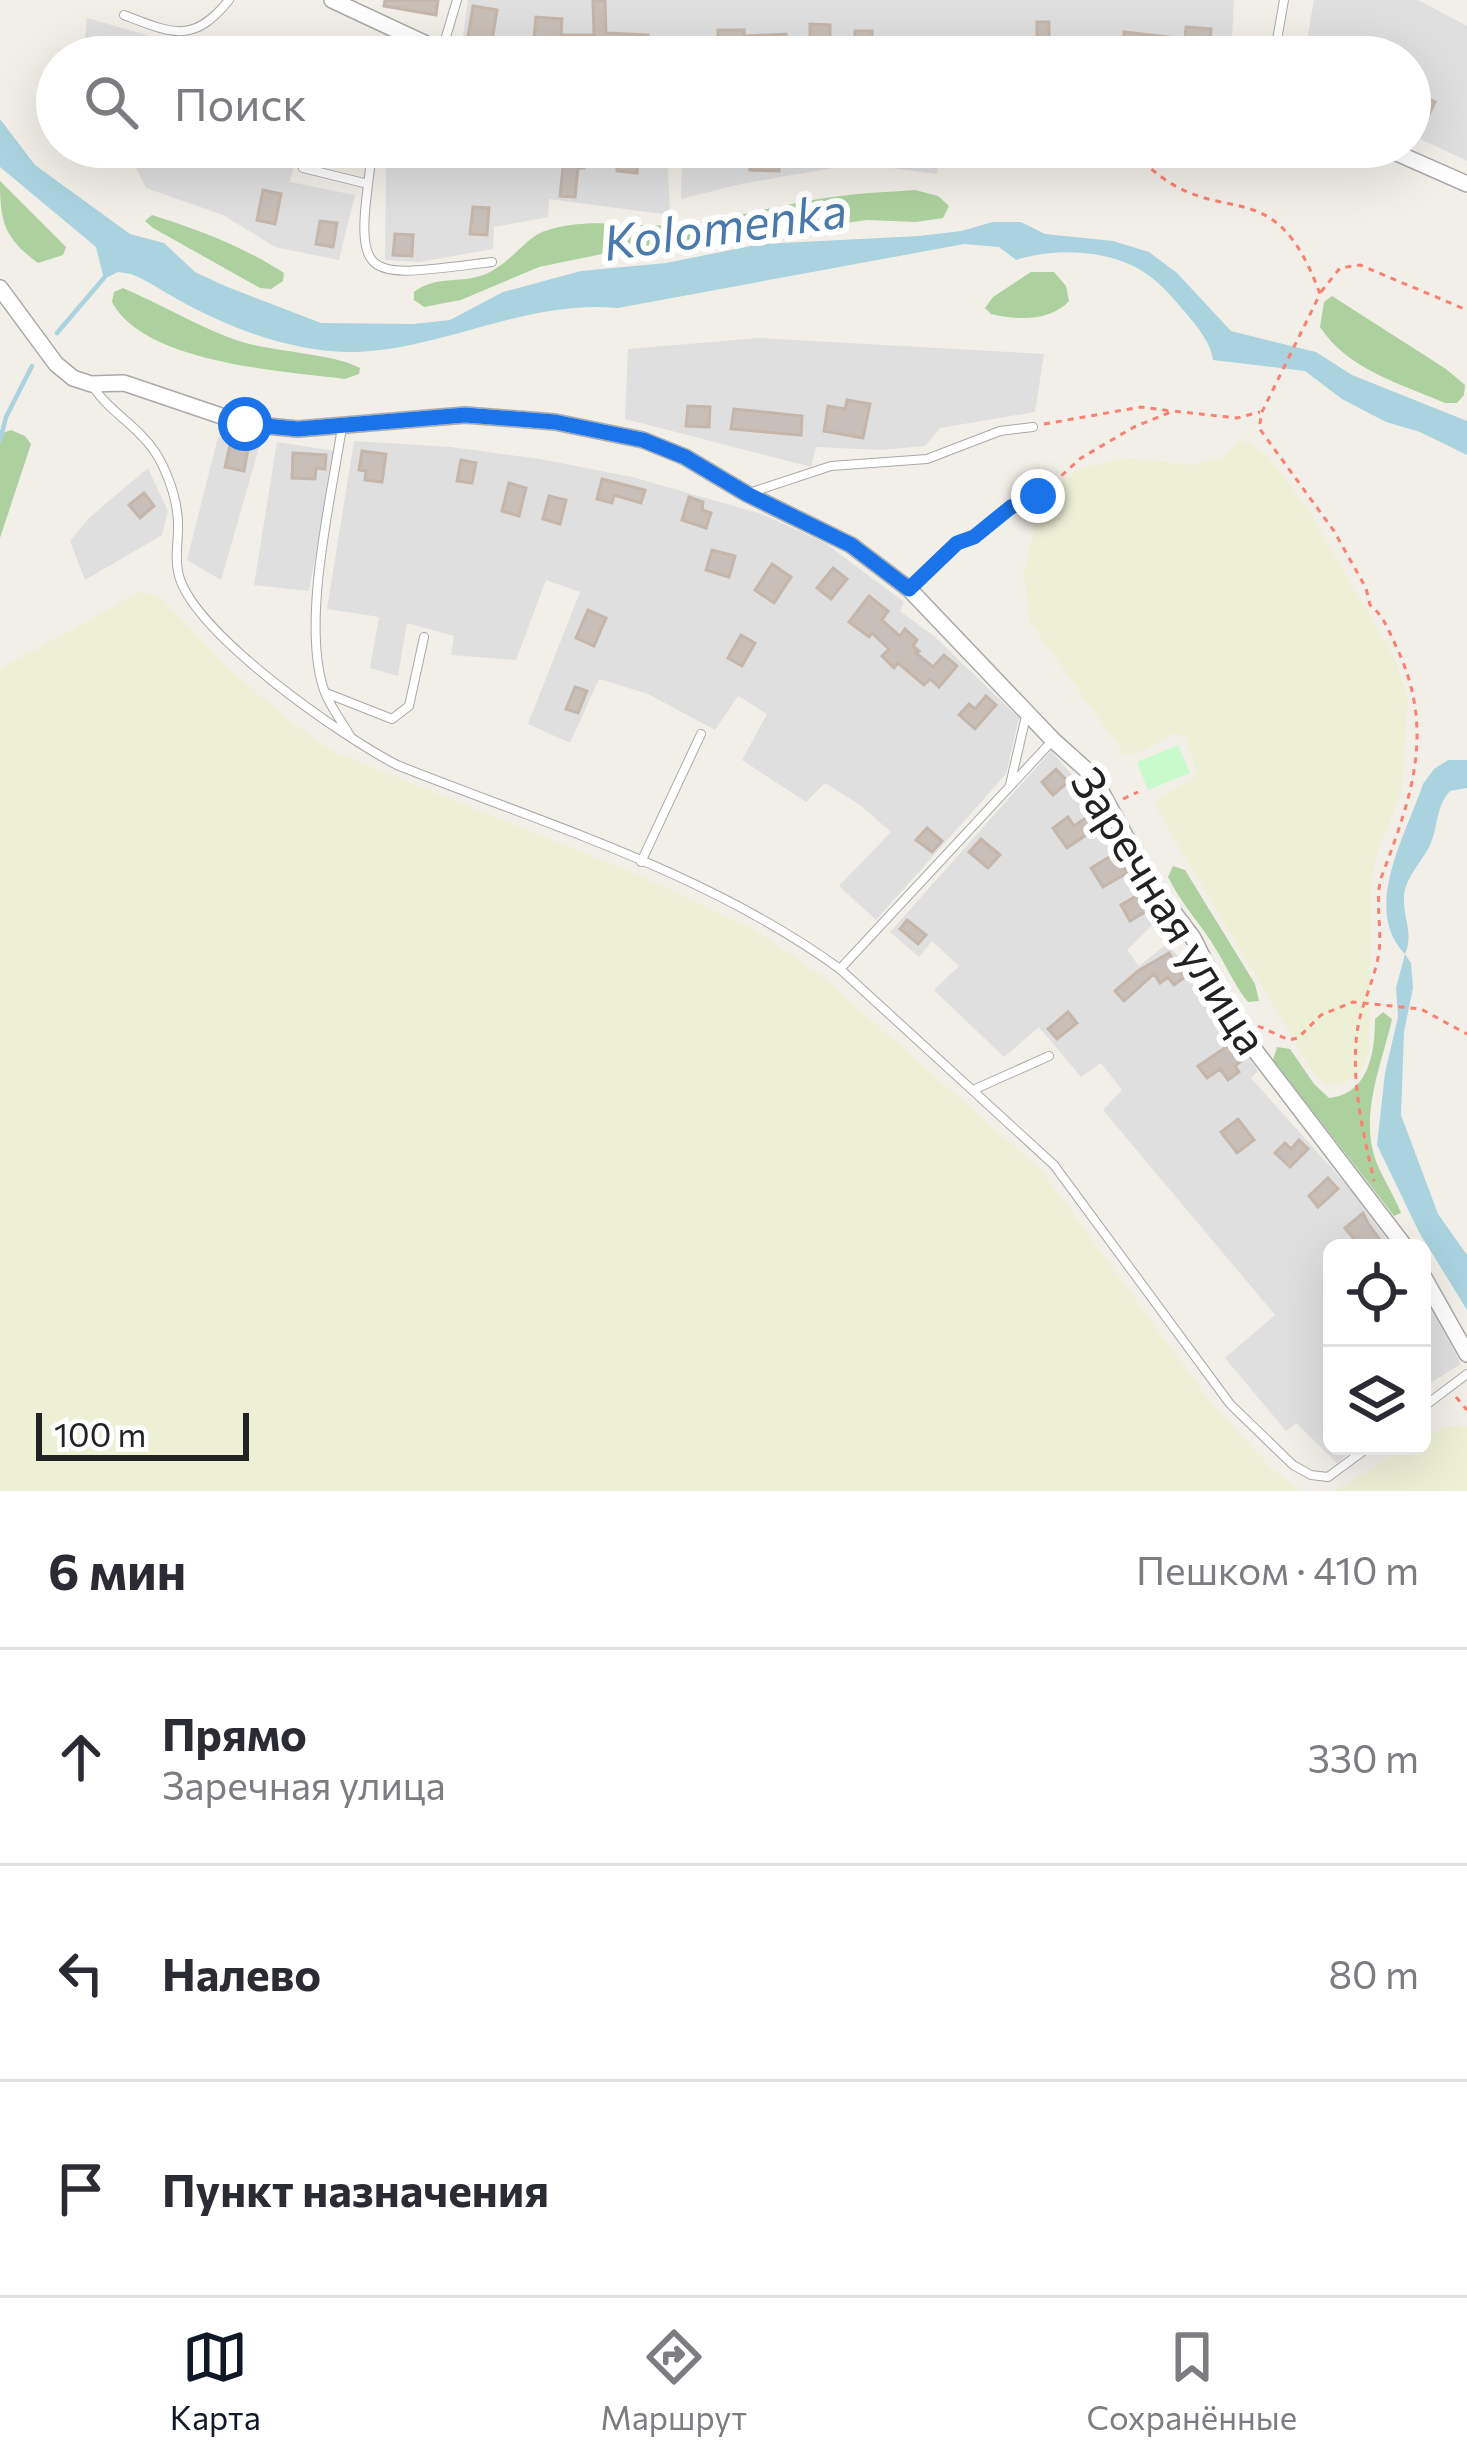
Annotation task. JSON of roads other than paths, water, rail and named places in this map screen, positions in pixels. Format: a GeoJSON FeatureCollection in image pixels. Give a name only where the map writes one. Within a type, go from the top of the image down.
{"type":"FeatureCollection","features":[{"type":"Feature","properties":{"kind":"street"},"geometry":{"type":"LineString","coordinates":[[332,0],[405,36]]}},
{"type":"Feature","properties":{"kind":"street"},"geometry":{"type":"LineString","coordinates":[[1431,168],[1467,184]]}},
{"type":"Feature","properties":{"kind":"street"},"geometry":{"type":"LineString","coordinates":[[0,288],[56,364],[73,378],[92,384]]}},
{"type":"Feature","properties":{"kind":"street","name":"Заречная улица"},"geometry":{"type":"LineString","coordinates":[[92,384],[124,382],[245,424],[298,429],[465,415],[555,422],[643,440],[685,457],[747,494],[851,545],[909,589],[1091,775],[1150,881],[1207,962],[1230,1012],[1257,1053],[1400,1239]]}},
{"type":"Feature","properties":{"kind":"street"},"geometry":{"type":"LineString","coordinates":[[1431,1290],[1467,1354]]}},
{"type":"Feature","properties":{"kind":"lane"},"geometry":{"type":"LineString","coordinates":[[124,15],[171,33],[190,31],[207,24],[229,0]]}},
{"type":"Feature","properties":{"kind":"lane"},"geometry":{"type":"LineString","coordinates":[[448,36],[457,0]]}},
{"type":"Feature","properties":{"kind":"lane"},"geometry":{"type":"LineString","coordinates":[[1278,36],[1284,0]]}},
{"type":"Feature","properties":{"kind":"lane"},"geometry":{"type":"LineString","coordinates":[[303,168],[368,184]]}},
{"type":"Feature","properties":{"kind":"lane"},"geometry":{"type":"LineString","coordinates":[[370,168],[364,249],[384,271],[492,262]]}},
{"type":"Feature","properties":{"kind":"lane"},"geometry":{"type":"LineString","coordinates":[[92,384],[100,399],[155,452],[178,513],[176,563],[193,608],[311,711],[397,765],[731,900],[800,939],[840,969],[1054,1165],[1230,1404],[1293,1466],[1328,1477],[1358,1455]]}},
{"type":"Feature","properties":{"kind":"lane"},"geometry":{"type":"LineString","coordinates":[[342,427],[317,598],[317,663],[324,693],[354,742]]}},
{"type":"Feature","properties":{"kind":"lane"},"geometry":{"type":"LineString","coordinates":[[747,494],[830,466],[927,459],[1000,431],[1033,427]]}},
{"type":"Feature","properties":{"kind":"lane"},"geometry":{"type":"LineString","coordinates":[[324,693],[392,718],[401,714],[409,706],[424,637]]}},
{"type":"Feature","properties":{"kind":"lane"},"geometry":{"type":"LineString","coordinates":[[1010,787],[1028,712]]}},
{"type":"Feature","properties":{"kind":"lane"},"geometry":{"type":"LineString","coordinates":[[640,862],[701,734]]}},
{"type":"Feature","properties":{"kind":"lane"},"geometry":{"type":"LineString","coordinates":[[840,969],[1053,740]]}},
{"type":"Feature","properties":{"kind":"lane"},"geometry":{"type":"LineString","coordinates":[[973,1090],[1049,1056]]}},
{"type":"Feature","properties":{"kind":"lane"},"geometry":{"type":"LineString","coordinates":[[1431,1402],[1467,1374]]}},
{"type":"Feature","properties":{"kind":"water"},"geometry":{"type":"Polygon","coordinates":[[[0,119],[36,168],[130,234],[164,243],[195,272],[225,286],[321,323],[450,320],[503,292],[581,271],[666,263],[761,244],[919,236],[993,222],[1021,222],[1045,234],[1113,241],[1149,252],[1177,273],[1231,331],[1316,352],[1352,375],[1467,421],[1467,455],[1386,422],[1342,399],[1305,371],[1213,360],[1199,329],[1156,282],[1138,268],[1104,256],[1068,252],[1016,260],[999,247],[964,244],[618,308],[551,311],[388,349],[333,351],[264,337],[199,311],[131,274],[118,272],[104,279],[96,247],[0,167],[0,119]]]}},
{"type":"Feature","properties":{"kind":"water"},"geometry":{"type":"Polygon","coordinates":[[[1448,760],[1467,760],[1467,788],[1450,791],[1445,797],[1430,845],[1405,890],[1405,954],[1392,936],[1387,916],[1398,848],[1423,784],[1434,769],[1448,760]]]}},
{"type":"Feature","properties":{"kind":"water"},"geometry":{"type":"Polygon","coordinates":[[[1405,954],[1411,963],[1413,988],[1404,1032],[1401,1115],[1438,1214],[1467,1255],[1467,1310],[1431,1252],[1431,1239],[1423,1239],[1419,1232],[1377,1145],[1385,1073],[1398,1017],[1396,988],[1405,954]]]}},
{"type":"Feature","properties":{"kind":"waterway"},"geometry":{"type":"LineString","coordinates":[[57,333],[104,278]]}},
{"type":"Feature","properties":{"kind":"waterway"},"geometry":{"type":"LineString","coordinates":[[0,441],[6,417],[32,366]]}},
{"type":"Feature","properties":{"kind":"water label","name":"Kolomenka"},"geometry":{"type":"Point","coordinates":[725,227]}}]}
